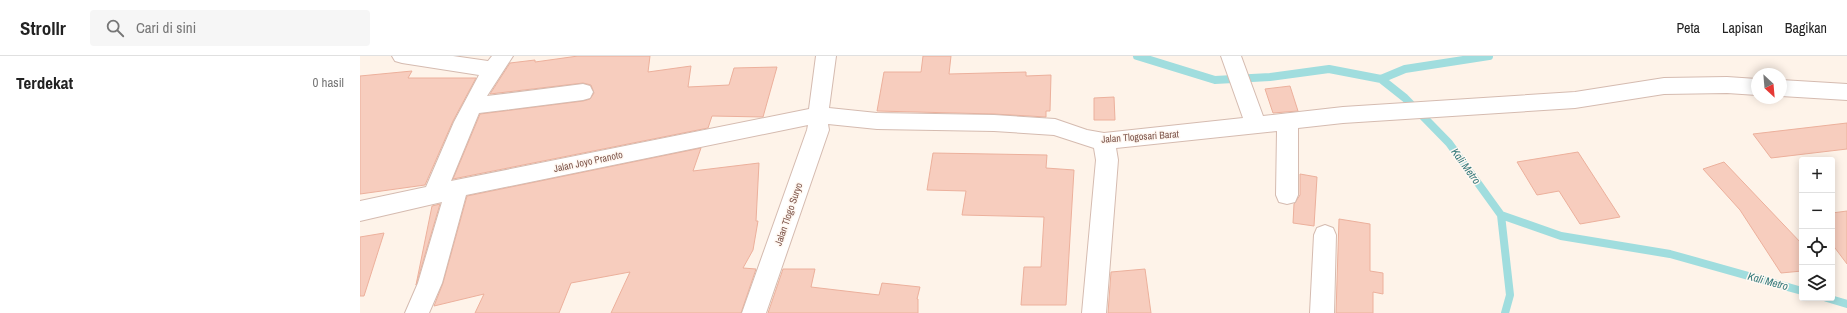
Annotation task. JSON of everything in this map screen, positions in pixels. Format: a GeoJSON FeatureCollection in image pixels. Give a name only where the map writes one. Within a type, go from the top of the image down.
{"type":"FeatureCollection","features":[{"type":"Feature","properties":{"kind":"street"},"geometry":{"type":"LineString","coordinates":[[402,56],[497,63],[473,106],[434,196]]}},
{"type":"Feature","properties":{"kind":"street","name":"Jalan Tlogo Suryo"},"geometry":{"type":"LineString","coordinates":[[754,313],[818,130],[818,115],[826,56]]}},
{"type":"Feature","properties":{"kind":"street"},"geometry":{"type":"LineString","coordinates":[[1230,56],[1255,124]]}},
{"type":"Feature","properties":{"kind":"street","name":"Jalan Tlogosari Barat"},"geometry":{"type":"LineString","coordinates":[[818,115],[877,121],[994,123],[1055,127],[1086,138],[1104,141],[1343,115],[1575,100],[1664,86],[1727,85],[1751,87]]}},
{"type":"Feature","properties":{"kind":"street"},"geometry":{"type":"LineString","coordinates":[[1787,88],[1847,92]]}},
{"type":"Feature","properties":{"kind":"street"},"geometry":{"type":"LineString","coordinates":[[473,106],[583,92]]}},
{"type":"Feature","properties":{"kind":"street","name":"Jalan Joyo Pranoto"},"geometry":{"type":"LineString","coordinates":[[360,212],[434,196],[457,188],[818,115]]}},
{"type":"Feature","properties":{"kind":"street"},"geometry":{"type":"LineString","coordinates":[[1288,121],[1288,195]]}},
{"type":"Feature","properties":{"kind":"street"},"geometry":{"type":"LineString","coordinates":[[1094,313],[1107,160],[1104,141]]}},
{"type":"Feature","properties":{"kind":"street"},"geometry":{"type":"LineString","coordinates":[[417,313],[430,283],[457,188]]}},
{"type":"Feature","properties":{"kind":"street"},"geometry":{"type":"LineString","coordinates":[[1322,313],[1325,235]]}},
{"type":"Feature","properties":{"kind":"building"},"geometry":{"type":"Polygon","coordinates":[[[578,56],[650,56],[648,72],[691,66],[688,87],[729,85],[734,68],[777,67],[763,117],[712,116],[708,128],[453,179],[480,114],[583,101],[590,99],[594,93],[591,85],[583,83],[490,94],[510,63],[535,60],[535,62],[578,56]]]}},
{"type":"Feature","properties":{"kind":"building"},"geometry":{"type":"Polygon","coordinates":[[[923,56],[951,56],[949,74],[1026,72],[1026,76],[1051,75],[1050,111],[1046,111],[1046,117],[877,111],[884,72],[921,72],[923,56]]]}},
{"type":"Feature","properties":{"kind":"building"},"geometry":{"type":"Polygon","coordinates":[[[412,71],[408,78],[476,78],[453,121],[425,185],[360,194],[360,76],[412,71]]]}},
{"type":"Feature","properties":{"kind":"building"},"geometry":{"type":"Polygon","coordinates":[[[1290,86],[1298,111],[1273,113],[1265,89],[1290,86]]]}},
{"type":"Feature","properties":{"kind":"building"},"geometry":{"type":"Polygon","coordinates":[[[1114,97],[1115,120],[1094,120],[1094,98],[1114,97]]]}},
{"type":"Feature","properties":{"kind":"building"},"geometry":{"type":"Polygon","coordinates":[[[1847,123],[1847,149],[1771,158],[1753,134],[1847,123]]]}},
{"type":"Feature","properties":{"kind":"building"},"geometry":{"type":"Polygon","coordinates":[[[701,148],[693,171],[759,163],[756,221],[758,221],[753,250],[743,268],[756,269],[741,313],[611,313],[630,272],[571,283],[559,313],[475,313],[484,294],[434,306],[443,283],[467,196],[701,148]]]}},
{"type":"Feature","properties":{"kind":"building"},"geometry":{"type":"Polygon","coordinates":[[[1578,152],[1620,217],[1580,224],[1559,191],[1537,195],[1517,162],[1578,152]]]}},
{"type":"Feature","properties":{"kind":"building"},"geometry":{"type":"Polygon","coordinates":[[[933,153],[1047,155],[1046,168],[1074,170],[1066,305],[1021,305],[1024,267],[1041,267],[1044,217],[962,215],[966,191],[927,190],[933,153]]]}},
{"type":"Feature","properties":{"kind":"building"},"geometry":{"type":"Polygon","coordinates":[[[1724,162],[1799,241],[1799,271],[1781,273],[1740,210],[1703,169],[1724,162]]]}},
{"type":"Feature","properties":{"kind":"building"},"geometry":{"type":"Polygon","coordinates":[[[1300,174],[1317,177],[1314,226],[1293,223],[1294,204],[1300,195],[1300,174]]]}},
{"type":"Feature","properties":{"kind":"building"},"geometry":{"type":"Polygon","coordinates":[[[440,204],[417,282],[416,285],[432,206],[440,204]]]}},
{"type":"Feature","properties":{"kind":"building"},"geometry":{"type":"Polygon","coordinates":[[[1847,211],[1847,264],[1835,248],[1835,213],[1847,211]]]}},
{"type":"Feature","properties":{"kind":"building"},"geometry":{"type":"Polygon","coordinates":[[[1339,219],[1370,224],[1370,271],[1383,273],[1383,294],[1373,292],[1373,313],[1336,313],[1339,219]]]}},
{"type":"Feature","properties":{"kind":"building"},"geometry":{"type":"Polygon","coordinates":[[[384,233],[364,296],[360,296],[360,237],[384,233]]]}},
{"type":"Feature","properties":{"kind":"building"},"geometry":{"type":"Polygon","coordinates":[[[783,269],[815,269],[811,287],[879,295],[882,283],[920,287],[917,299],[918,313],[768,313],[783,269]]]}},
{"type":"Feature","properties":{"kind":"building"},"geometry":{"type":"Polygon","coordinates":[[[1145,269],[1151,313],[1108,313],[1111,272],[1145,269]]]}},
{"type":"Feature","properties":{"kind":"waterway","name":"Kali Metro"},"geometry":{"type":"LineString","coordinates":[[1137,56],[1215,80],[1270,77],[1329,69],[1381,79]]}},
{"type":"Feature","properties":{"kind":"waterway"},"geometry":{"type":"LineString","coordinates":[[1381,79],[1405,69],[1489,56]]}},
{"type":"Feature","properties":{"kind":"waterway","name":"Kali Metro"},"geometry":{"type":"LineString","coordinates":[[1381,79],[1405,98],[1449,143],[1501,215]]}},
{"type":"Feature","properties":{"kind":"waterway","name":"Kali Metro"},"geometry":{"type":"LineString","coordinates":[[1501,215],[1561,236],[1670,254],[1799,290]]}},
{"type":"Feature","properties":{"kind":"waterway"},"geometry":{"type":"LineString","coordinates":[[1501,215],[1510,295],[1505,313]]}},
{"type":"Feature","properties":{"kind":"waterway","name":"Kali Metro"},"geometry":{"type":"LineString","coordinates":[[1835,300],[1847,304]]}}]}
